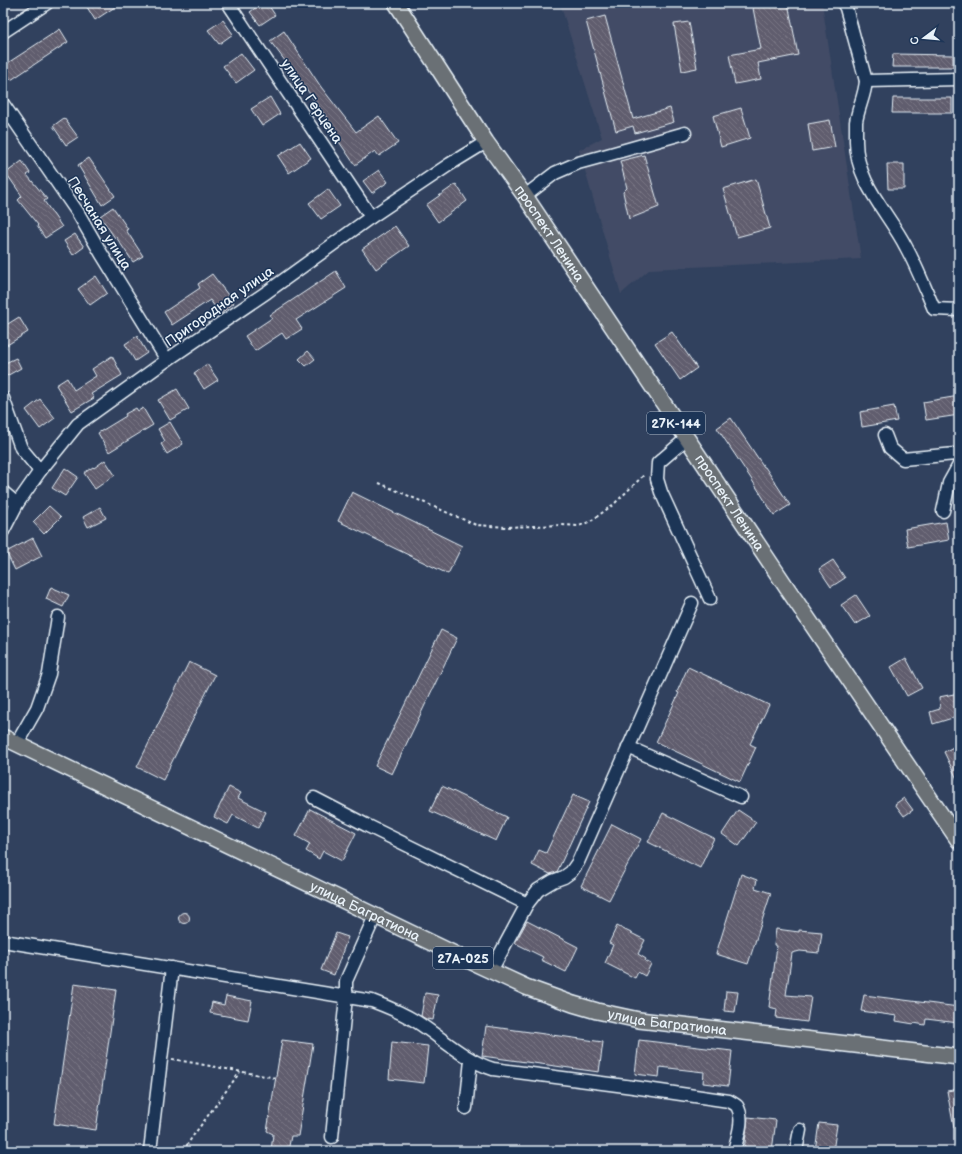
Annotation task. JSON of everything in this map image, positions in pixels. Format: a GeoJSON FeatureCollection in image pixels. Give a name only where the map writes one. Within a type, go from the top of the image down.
{"type":"FeatureCollection","features":[{"type":"Feature","properties":{"kind":"main road","name":"проспект Ленина"},"geometry":{"type":"LineString","coordinates":[[396,3],[486,142],[525,196],[786,588],[959,841]]}},
{"type":"Feature","properties":{"kind":"main road","name":"улица Багратиона"},"geometry":{"type":"LineString","coordinates":[[10,740],[490,971],[526,987],[573,1004],[639,1020],[959,1057]]}},
{"type":"Feature","properties":{"kind":"street"},"geometry":{"type":"LineString","coordinates":[[3,32],[47,3]]}},
{"type":"Feature","properties":{"kind":"street","name":"улица Герцена"},"geometry":{"type":"LineString","coordinates":[[228,3],[371,217]]}},
{"type":"Feature","properties":{"kind":"street"},"geometry":{"type":"LineString","coordinates":[[843,3],[846,8],[866,81],[865,91],[856,122],[858,160],[864,179],[869,190],[906,247],[934,309],[959,310]]}},
{"type":"Feature","properties":{"kind":"street"},"geometry":{"type":"LineString","coordinates":[[866,81],[959,79]]}},
{"type":"Feature","properties":{"kind":"street","name":"Песчаная улица"},"geometry":{"type":"LineString","coordinates":[[3,104],[78,213],[167,360]]}},
{"type":"Feature","properties":{"kind":"street"},"geometry":{"type":"LineString","coordinates":[[525,196],[555,173],[578,162],[600,158],[686,133]]}},
{"type":"Feature","properties":{"kind":"street","name":"Пригородная улица"},"geometry":{"type":"LineString","coordinates":[[3,531],[17,504],[40,471],[78,424],[167,360],[267,292],[371,217],[450,164],[486,142]]}},
{"type":"Feature","properties":{"kind":"street"},"geometry":{"type":"LineString","coordinates":[[3,398],[21,448],[40,471]]}},
{"type":"Feature","properties":{"kind":"street"},"geometry":{"type":"LineString","coordinates":[[885,435],[890,448],[903,459],[955,454],[959,457]]}},
{"type":"Feature","properties":{"kind":"street"},"geometry":{"type":"LineString","coordinates":[[686,438],[658,463],[657,478],[661,492],[710,599]]}},
{"type":"Feature","properties":{"kind":"street"},"geometry":{"type":"LineString","coordinates":[[942,511],[949,483],[959,465]]}},
{"type":"Feature","properties":{"kind":"street"},"geometry":{"type":"LineString","coordinates":[[3,492],[17,504]]}},
{"type":"Feature","properties":{"kind":"street"},"geometry":{"type":"LineString","coordinates":[[490,971],[527,904],[538,890],[564,877],[571,872],[578,862],[692,603]]}},
{"type":"Feature","properties":{"kind":"street"},"geometry":{"type":"LineString","coordinates":[[10,740],[37,708],[49,674],[58,617]]}},
{"type":"Feature","properties":{"kind":"street"},"geometry":{"type":"LineString","coordinates":[[628,747],[741,798]]}},
{"type":"Feature","properties":{"kind":"street"},"geometry":{"type":"LineString","coordinates":[[314,798],[527,904]]}},
{"type":"Feature","properties":{"kind":"street"},"geometry":{"type":"LineString","coordinates":[[332,1137],[346,997],[346,980],[375,916]]}},
{"type":"Feature","properties":{"kind":"street"},"geometry":{"type":"LineString","coordinates":[[3,941],[372,1001],[394,1009],[416,1021],[471,1060],[492,1069],[729,1101],[736,1106],[740,1115],[740,1126],[734,1151]]}},
{"type":"Feature","properties":{"kind":"street"},"geometry":{"type":"LineString","coordinates":[[150,1151],[172,968]]}},
{"type":"Feature","properties":{"kind":"street"},"geometry":{"type":"LineString","coordinates":[[466,1108],[471,1060]]}},
{"type":"Feature","properties":{"kind":"street"},"geometry":{"type":"LineString","coordinates":[[796,1151],[800,1130]]}},
{"type":"Feature","properties":{"kind":"path"},"geometry":{"type":"LineString","coordinates":[[379,483],[476,525],[506,527],[562,525],[579,526],[590,521],[614,504],[658,463]]}},
{"type":"Feature","properties":{"kind":"path"},"geometry":{"type":"LineString","coordinates":[[162,1057],[276,1078]]}},
{"type":"Feature","properties":{"kind":"path"},"geometry":{"type":"LineString","coordinates":[[183,1151],[240,1072]]}},
{"type":"Feature","properties":{"kind":"shaded area"},"geometry":{"type":"Polygon","coordinates":[[[560,3],[822,3],[861,259],[650,269],[621,294],[579,150],[602,138],[560,3]]]}},
{"type":"Feature","properties":{"kind":"building"},"geometry":{"type":"Polygon","coordinates":[[[93,3],[121,3],[95,20],[87,7],[93,3]]]}},
{"type":"Feature","properties":{"kind":"building"},"geometry":{"type":"Polygon","coordinates":[[[262,3],[267,3],[275,15],[260,25],[250,12],[262,3]]]}},
{"type":"Feature","properties":{"kind":"building"},"geometry":{"type":"Polygon","coordinates":[[[752,3],[788,3],[798,55],[758,63],[761,79],[735,84],[729,55],[761,49],[752,3]]]}},
{"type":"Feature","properties":{"kind":"building"},"geometry":{"type":"Polygon","coordinates":[[[605,16],[633,119],[670,108],[674,122],[635,133],[633,126],[616,131],[586,21],[605,16]]]}},
{"type":"Feature","properties":{"kind":"building"},"geometry":{"type":"Polygon","coordinates":[[[223,20],[233,34],[219,44],[208,30],[223,20]]]}},
{"type":"Feature","properties":{"kind":"building"},"geometry":{"type":"Polygon","coordinates":[[[689,22],[697,68],[682,71],[674,24],[689,22]]]}},
{"type":"Feature","properties":{"kind":"building"},"geometry":{"type":"Polygon","coordinates":[[[60,29],[68,42],[11,80],[3,66],[60,29]]]}},
{"type":"Feature","properties":{"kind":"building"},"geometry":{"type":"Polygon","coordinates":[[[284,31],[321,87],[356,132],[379,116],[398,143],[379,156],[375,151],[355,165],[333,133],[331,135],[324,125],[329,121],[300,80],[295,84],[285,69],[289,66],[270,41],[284,31]]]}},
{"type":"Feature","properties":{"kind":"building"},"geometry":{"type":"Polygon","coordinates":[[[241,53],[254,70],[236,83],[223,66],[241,53]]]}},
{"type":"Feature","properties":{"kind":"building"},"geometry":{"type":"Polygon","coordinates":[[[893,54],[953,55],[953,67],[892,67],[893,54]]]}},
{"type":"Feature","properties":{"kind":"building"},"geometry":{"type":"Polygon","coordinates":[[[270,97],[280,114],[262,126],[251,109],[270,97]]]}},
{"type":"Feature","properties":{"kind":"building"},"geometry":{"type":"Polygon","coordinates":[[[893,98],[952,98],[952,113],[892,113],[893,98]]]}},
{"type":"Feature","properties":{"kind":"building"},"geometry":{"type":"Polygon","coordinates":[[[741,108],[750,138],[721,147],[713,116],[741,108]]]}},
{"type":"Feature","properties":{"kind":"building"},"geometry":{"type":"Polygon","coordinates":[[[64,118],[78,137],[66,145],[53,126],[64,118]]]}},
{"type":"Feature","properties":{"kind":"building"},"geometry":{"type":"Polygon","coordinates":[[[830,120],[835,147],[812,151],[808,124],[830,120]]]}},
{"type":"Feature","properties":{"kind":"building"},"geometry":{"type":"Polygon","coordinates":[[[300,142],[311,158],[289,173],[278,156],[300,142]]]}},
{"type":"Feature","properties":{"kind":"building"},"geometry":{"type":"Polygon","coordinates":[[[644,155],[659,207],[629,219],[623,192],[627,188],[620,161],[644,155]]]}},
{"type":"Feature","properties":{"kind":"building"},"geometry":{"type":"Polygon","coordinates":[[[89,158],[115,196],[102,205],[78,165],[89,158]]]}},
{"type":"Feature","properties":{"kind":"building"},"geometry":{"type":"Polygon","coordinates":[[[22,161],[30,173],[27,175],[47,199],[44,201],[62,227],[45,238],[37,226],[38,225],[18,200],[22,196],[6,173],[22,161]]]}},
{"type":"Feature","properties":{"kind":"building"},"geometry":{"type":"Polygon","coordinates":[[[887,164],[904,164],[904,189],[888,189],[887,164]]]}},
{"type":"Feature","properties":{"kind":"building"},"geometry":{"type":"Polygon","coordinates":[[[379,170],[388,182],[372,193],[363,181],[379,170]]]}},
{"type":"Feature","properties":{"kind":"building"},"geometry":{"type":"Polygon","coordinates":[[[756,179],[770,228],[737,237],[723,189],[756,179]]]}},
{"type":"Feature","properties":{"kind":"building"},"geometry":{"type":"Polygon","coordinates":[[[456,184],[467,201],[438,222],[426,205],[456,184]]]}},
{"type":"Feature","properties":{"kind":"building"},"geometry":{"type":"Polygon","coordinates":[[[328,189],[340,206],[321,219],[309,203],[328,189]]]}},
{"type":"Feature","properties":{"kind":"building"},"geometry":{"type":"Polygon","coordinates":[[[113,207],[128,229],[126,230],[143,256],[133,262],[100,216],[113,207]]]}},
{"type":"Feature","properties":{"kind":"building"},"geometry":{"type":"Polygon","coordinates":[[[395,226],[409,246],[376,269],[362,249],[395,226]]]}},
{"type":"Feature","properties":{"kind":"building"},"geometry":{"type":"Polygon","coordinates":[[[75,234],[84,247],[73,255],[64,241],[75,234]]]}},
{"type":"Feature","properties":{"kind":"building"},"geometry":{"type":"Polygon","coordinates":[[[336,271],[346,288],[296,320],[302,329],[286,339],[282,333],[255,351],[245,336],[272,318],[270,315],[336,271]]]}},
{"type":"Feature","properties":{"kind":"building"},"geometry":{"type":"Polygon","coordinates":[[[212,274],[234,303],[220,314],[210,300],[172,325],[164,312],[200,288],[198,284],[212,274]]]}},
{"type":"Feature","properties":{"kind":"building"},"geometry":{"type":"Polygon","coordinates":[[[96,276],[107,293],[90,305],[78,289],[96,276]]]}},
{"type":"Feature","properties":{"kind":"building"},"geometry":{"type":"Polygon","coordinates":[[[19,317],[28,332],[7,345],[3,337],[3,327],[19,317]]]}},
{"type":"Feature","properties":{"kind":"building"},"geometry":{"type":"Polygon","coordinates":[[[672,332],[697,368],[680,380],[655,343],[672,332]]]}},
{"type":"Feature","properties":{"kind":"building"},"geometry":{"type":"Polygon","coordinates":[[[137,336],[147,353],[135,361],[125,344],[137,336]]]}},
{"type":"Feature","properties":{"kind":"building"},"geometry":{"type":"Polygon","coordinates":[[[308,351],[315,359],[306,366],[299,359],[308,351]]]}},
{"type":"Feature","properties":{"kind":"building"},"geometry":{"type":"Polygon","coordinates":[[[112,356],[122,375],[91,394],[94,398],[72,411],[56,385],[67,378],[74,390],[96,376],[92,369],[112,356]]]}},
{"type":"Feature","properties":{"kind":"building"},"geometry":{"type":"Polygon","coordinates":[[[16,358],[21,368],[3,378],[3,364],[16,358]]]}},
{"type":"Feature","properties":{"kind":"building"},"geometry":{"type":"Polygon","coordinates":[[[207,364],[218,380],[204,389],[194,373],[207,364]]]}},
{"type":"Feature","properties":{"kind":"building"},"geometry":{"type":"Polygon","coordinates":[[[177,389],[189,409],[170,420],[158,400],[177,389]]]}},
{"type":"Feature","properties":{"kind":"building"},"geometry":{"type":"Polygon","coordinates":[[[959,396],[959,415],[926,420],[923,402],[959,396]]]}},
{"type":"Feature","properties":{"kind":"building"},"geometry":{"type":"Polygon","coordinates":[[[40,399],[55,418],[40,429],[26,410],[40,399]]]}},
{"type":"Feature","properties":{"kind":"building"},"geometry":{"type":"Polygon","coordinates":[[[894,406],[897,421],[862,427],[860,412],[894,406]]]}},
{"type":"Feature","properties":{"kind":"building"},"geometry":{"type":"Polygon","coordinates":[[[136,408],[138,411],[143,408],[153,425],[109,452],[98,433],[136,408]]]}},
{"type":"Feature","properties":{"kind":"building"},"geometry":{"type":"Polygon","coordinates":[[[731,418],[790,505],[774,515],[717,428],[731,418]]]}},
{"type":"Feature","properties":{"kind":"building"},"geometry":{"type":"Polygon","coordinates":[[[170,422],[183,444],[167,454],[161,444],[165,441],[158,429],[170,422]]]}},
{"type":"Feature","properties":{"kind":"building"},"geometry":{"type":"Polygon","coordinates":[[[105,460],[115,475],[95,489],[84,473],[105,460]]]}},
{"type":"Feature","properties":{"kind":"building"},"geometry":{"type":"Polygon","coordinates":[[[65,468],[78,477],[65,496],[52,488],[65,468]]]}},
{"type":"Feature","properties":{"kind":"building"},"geometry":{"type":"Polygon","coordinates":[[[352,492],[462,546],[448,574],[338,521],[352,492]]]}},
{"type":"Feature","properties":{"kind":"building"},"geometry":{"type":"Polygon","coordinates":[[[49,506],[61,517],[44,534],[33,522],[49,506]]]}},
{"type":"Feature","properties":{"kind":"building"},"geometry":{"type":"Polygon","coordinates":[[[100,507],[106,518],[88,527],[83,517],[100,507]]]}},
{"type":"Feature","properties":{"kind":"building"},"geometry":{"type":"Polygon","coordinates":[[[946,522],[949,540],[908,547],[905,529],[946,522]]]}},
{"type":"Feature","properties":{"kind":"building"},"geometry":{"type":"Polygon","coordinates":[[[33,538],[42,556],[15,570],[6,552],[33,538]]]}},
{"type":"Feature","properties":{"kind":"building"},"geometry":{"type":"Polygon","coordinates":[[[833,560],[845,578],[831,587],[819,569],[833,560]]]}},
{"type":"Feature","properties":{"kind":"building"},"geometry":{"type":"Polygon","coordinates":[[[51,587],[69,595],[63,607],[46,599],[51,587]]]}},
{"type":"Feature","properties":{"kind":"building"},"geometry":{"type":"Polygon","coordinates":[[[856,595],[870,616],[855,625],[841,605],[856,595]]]}},
{"type":"Feature","properties":{"kind":"building"},"geometry":{"type":"Polygon","coordinates":[[[441,630],[457,638],[392,774],[375,766],[441,630]]]}},
{"type":"Feature","properties":{"kind":"building"},"geometry":{"type":"Polygon","coordinates":[[[906,658],[922,688],[907,696],[891,667],[906,658]]]}},
{"type":"Feature","properties":{"kind":"building"},"geometry":{"type":"Polygon","coordinates":[[[189,662],[215,675],[163,780],[137,767],[189,662]]]}},
{"type":"Feature","properties":{"kind":"building"},"geometry":{"type":"Polygon","coordinates":[[[688,667],[769,705],[750,744],[756,747],[740,782],[656,742],[679,693],[677,692],[688,667]]]}},
{"type":"Feature","properties":{"kind":"building"},"geometry":{"type":"Polygon","coordinates":[[[959,693],[959,716],[933,724],[930,712],[940,709],[939,697],[959,693]]]}},
{"type":"Feature","properties":{"kind":"building"},"geometry":{"type":"Polygon","coordinates":[[[959,744],[959,783],[944,752],[959,744]]]}},
{"type":"Feature","properties":{"kind":"building"},"geometry":{"type":"Polygon","coordinates":[[[442,786],[507,817],[496,841],[430,811],[442,786]]]}},
{"type":"Feature","properties":{"kind":"building"},"geometry":{"type":"Polygon","coordinates":[[[229,787],[241,793],[238,798],[266,812],[258,828],[233,815],[228,824],[214,817],[229,787]]]}},
{"type":"Feature","properties":{"kind":"building"},"geometry":{"type":"Polygon","coordinates":[[[573,795],[589,802],[557,872],[550,874],[532,865],[539,850],[546,853],[573,795]]]}},
{"type":"Feature","properties":{"kind":"building"},"geometry":{"type":"Polygon","coordinates":[[[904,798],[913,810],[904,816],[895,804],[904,798]]]}},
{"type":"Feature","properties":{"kind":"building"},"geometry":{"type":"Polygon","coordinates":[[[310,809],[356,833],[342,861],[323,851],[319,859],[306,851],[310,844],[296,836],[310,809]]]}},
{"type":"Feature","properties":{"kind":"building"},"geometry":{"type":"Polygon","coordinates":[[[738,810],[756,822],[739,846],[722,834],[738,810]]]}},
{"type":"Feature","properties":{"kind":"building"},"geometry":{"type":"Polygon","coordinates":[[[663,813],[714,838],[700,868],[648,842],[663,813]]]}},
{"type":"Feature","properties":{"kind":"building"},"geometry":{"type":"Polygon","coordinates":[[[612,824],[641,839],[609,900],[581,886],[612,824]]]}},
{"type":"Feature","properties":{"kind":"building"},"geometry":{"type":"Polygon","coordinates":[[[741,874],[757,880],[755,888],[771,893],[748,964],[716,954],[741,874]]]}},
{"type":"Feature","properties":{"kind":"building"},"geometry":{"type":"Polygon","coordinates":[[[182,913],[186,913],[188,914],[188,922],[182,923],[179,920],[179,916],[182,913]]]}},
{"type":"Feature","properties":{"kind":"building"},"geometry":{"type":"Polygon","coordinates":[[[527,921],[578,947],[566,972],[541,960],[543,957],[515,943],[527,921]]]}},
{"type":"Feature","properties":{"kind":"building"},"geometry":{"type":"Polygon","coordinates":[[[617,926],[645,940],[638,954],[646,959],[645,961],[651,964],[645,976],[638,972],[635,978],[605,963],[613,945],[609,943],[617,926]]]}},
{"type":"Feature","properties":{"kind":"building"},"geometry":{"type":"Polygon","coordinates":[[[776,929],[799,932],[799,930],[822,932],[819,953],[800,951],[792,953],[786,995],[811,997],[807,1022],[776,1018],[777,1009],[769,1007],[777,946],[774,945],[776,929]]]}},
{"type":"Feature","properties":{"kind":"building"},"geometry":{"type":"Polygon","coordinates":[[[336,933],[348,937],[334,975],[321,970],[336,933]]]}},
{"type":"Feature","properties":{"kind":"building"},"geometry":{"type":"Polygon","coordinates":[[[74,984],[116,990],[96,1130],[54,1124],[74,984]]]}},
{"type":"Feature","properties":{"kind":"building"},"geometry":{"type":"Polygon","coordinates":[[[726,991],[738,992],[735,1012],[724,1011],[726,991]]]}},
{"type":"Feature","properties":{"kind":"building"},"geometry":{"type":"Polygon","coordinates":[[[425,993],[438,995],[433,1020],[426,1019],[421,1016],[425,993]]]}},
{"type":"Feature","properties":{"kind":"building"},"geometry":{"type":"Polygon","coordinates":[[[864,995],[959,1007],[959,1023],[926,1019],[925,1025],[914,1024],[896,1021],[897,1016],[861,1011],[864,995]]]}},
{"type":"Feature","properties":{"kind":"building"},"geometry":{"type":"Polygon","coordinates":[[[226,996],[252,1001],[248,1020],[210,1013],[212,1002],[224,1005],[226,996]]]}},
{"type":"Feature","properties":{"kind":"building"},"geometry":{"type":"Polygon","coordinates":[[[486,1026],[603,1042],[599,1072],[482,1056],[486,1026]]]}},
{"type":"Feature","properties":{"kind":"building"},"geometry":{"type":"Polygon","coordinates":[[[282,1040],[313,1044],[298,1136],[291,1136],[288,1151],[271,1151],[273,1134],[267,1131],[282,1040]]]}},
{"type":"Feature","properties":{"kind":"building"},"geometry":{"type":"Polygon","coordinates":[[[639,1040],[732,1051],[728,1086],[703,1083],[704,1072],[660,1067],[659,1077],[635,1074],[639,1040]]]}},
{"type":"Feature","properties":{"kind":"building"},"geometry":{"type":"Polygon","coordinates":[[[392,1042],[428,1046],[424,1083],[389,1079],[392,1042]]]}},
{"type":"Feature","properties":{"kind":"building"},"geometry":{"type":"Polygon","coordinates":[[[959,1089],[959,1128],[954,1128],[947,1091],[959,1089]]]}},
{"type":"Feature","properties":{"kind":"building"},"geometry":{"type":"Polygon","coordinates":[[[748,1117],[776,1120],[772,1151],[744,1151],[748,1117]]]}},
{"type":"Feature","properties":{"kind":"building"},"geometry":{"type":"Polygon","coordinates":[[[819,1123],[837,1125],[833,1151],[815,1151],[819,1123]]]}}]}
